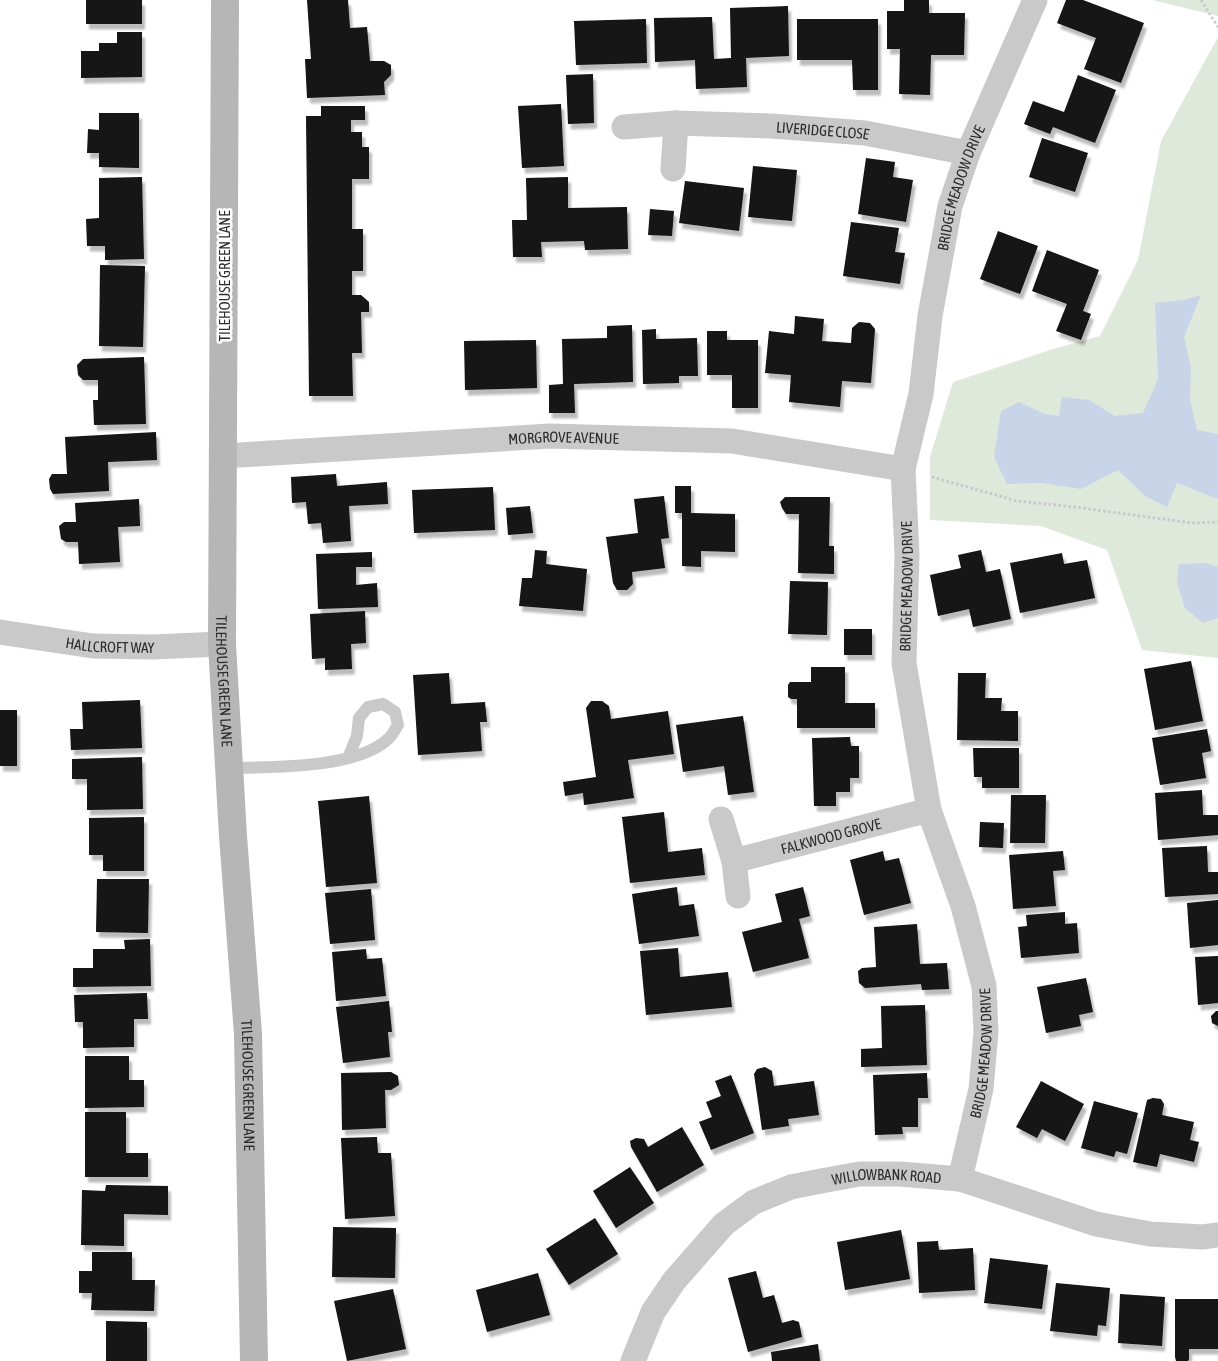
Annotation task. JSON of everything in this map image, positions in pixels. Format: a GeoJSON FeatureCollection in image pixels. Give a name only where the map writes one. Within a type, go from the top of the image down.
{"type":"FeatureCollection","features":[{"type":"Feature","properties":{"kind":"street","name":"TILEHOUSE GREEN LANE"},"geometry":{"type":"LineString","coordinates":[[225,0],[222,644],[248,1034],[254,1361]]}},
{"type":"Feature","properties":{"kind":"street","name":"BRIDGE MEADOW DRIVE"},"geometry":{"type":"LineString","coordinates":[[960,1179],[981,1089],[986,1032],[984,986],[963,906],[929,810],[904,663],[907,554],[902,469],[921,394],[930,316],[950,206],[968,153],[1035,0]]}},
{"type":"Feature","properties":{"kind":"street","name":"LIVERIDGE CLOSE"},"geometry":{"type":"LineString","coordinates":[[624,127],[676,123],[772,126],[865,133],[968,153]]}},
{"type":"Feature","properties":{"kind":"street"},"geometry":{"type":"LineString","coordinates":[[673,169],[676,123]]}},
{"type":"Feature","properties":{"kind":"street","name":"MORGROVE AVENUE"},"geometry":{"type":"LineString","coordinates":[[223,456],[550,436],[732,441],[902,469]]}},
{"type":"Feature","properties":{"kind":"street","name":"HALLCROFT WAY"},"geometry":{"type":"LineString","coordinates":[[0,632],[93,646],[152,647],[222,644]]}},
{"type":"Feature","properties":{"kind":"street","name":"FALKWOOD GROVE"},"geometry":{"type":"LineString","coordinates":[[734,861],[929,810]]}},
{"type":"Feature","properties":{"kind":"street"},"geometry":{"type":"LineString","coordinates":[[721,819],[734,861],[738,896]]}},
{"type":"Feature","properties":{"kind":"street","name":"WILLOWBANK ROAD"},"geometry":{"type":"LineString","coordinates":[[633,1361],[653,1312],[674,1281],[724,1224],[754,1202],[791,1187],[821,1180],[860,1174],[900,1174],[960,1179],[1096,1224],[1150,1234],[1218,1235]]}},
{"type":"Feature","properties":{"kind":"lane"},"geometry":{"type":"LineString","coordinates":[[230,768],[300,766],[348,758],[374,749],[390,738],[398,725],[395,712],[383,704],[368,707],[359,718],[357,736],[348,758]]}},
{"type":"Feature","properties":{"kind":"path"},"geometry":{"type":"LineString","coordinates":[[1201,0],[1218,27]]}},
{"type":"Feature","properties":{"kind":"path"},"geometry":{"type":"LineString","coordinates":[[902,469],[1017,500],[1192,523],[1218,522]]}},
{"type":"Feature","properties":{"kind":"green space"},"geometry":{"type":"Polygon","coordinates":[[[1152,0],[1218,0],[1218,16],[1152,0]]]}},
{"type":"Feature","properties":{"kind":"green space"},"geometry":{"type":"Polygon","coordinates":[[[1218,37],[1218,658],[1142,650],[1107,550],[1041,526],[930,520],[930,457],[953,382],[1053,349],[1100,336],[1138,260],[1161,141],[1218,37]]]}},
{"type":"Feature","properties":{"kind":"water"},"geometry":{"type":"Polygon","coordinates":[[[1201,295],[1184,337],[1191,367],[1190,400],[1197,430],[1218,434],[1218,499],[1177,483],[1167,507],[1145,496],[1118,470],[1081,489],[1042,483],[1007,484],[994,457],[1001,411],[1019,402],[1045,414],[1059,416],[1062,397],[1089,400],[1115,416],[1143,413],[1158,379],[1155,303],[1183,300],[1201,295]]]}},
{"type":"Feature","properties":{"kind":"water"},"geometry":{"type":"Polygon","coordinates":[[[1206,563],[1218,567],[1218,618],[1203,623],[1185,608],[1177,583],[1179,564],[1206,563]]]}},
{"type":"Feature","properties":{"kind":"building"},"geometry":{"type":"Polygon","coordinates":[[[86,0],[142,0],[142,24],[86,24],[86,0]]]}},
{"type":"Feature","properties":{"kind":"building"},"geometry":{"type":"Polygon","coordinates":[[[307,0],[348,0],[350,28],[367,27],[370,61],[384,61],[391,65],[391,75],[384,82],[385,95],[307,98],[305,59],[311,59],[307,0]]]}},
{"type":"Feature","properties":{"kind":"building"},"geometry":{"type":"Polygon","coordinates":[[[904,0],[929,0],[929,13],[965,13],[964,55],[931,55],[930,95],[899,94],[900,49],[887,49],[887,11],[904,11],[904,0]]]}},
{"type":"Feature","properties":{"kind":"building"},"geometry":{"type":"Polygon","coordinates":[[[1066,0],[1083,0],[1144,23],[1121,83],[1084,69],[1096,38],[1057,23],[1066,0]]]}},
{"type":"Feature","properties":{"kind":"building"},"geometry":{"type":"Polygon","coordinates":[[[788,6],[789,56],[746,58],[747,87],[696,89],[695,60],[655,62],[654,18],[712,17],[714,59],[731,58],[730,8],[788,6]]]}},
{"type":"Feature","properties":{"kind":"building"},"geometry":{"type":"Polygon","coordinates":[[[646,19],[647,63],[576,65],[574,21],[646,19]]]}},
{"type":"Feature","properties":{"kind":"building"},"geometry":{"type":"Polygon","coordinates":[[[797,19],[878,19],[878,90],[853,90],[852,60],[797,60],[797,19]]]}},
{"type":"Feature","properties":{"kind":"building"},"geometry":{"type":"Polygon","coordinates":[[[117,32],[142,32],[142,77],[81,78],[81,51],[99,51],[99,43],[117,43],[117,32]]]}},
{"type":"Feature","properties":{"kind":"building"},"geometry":{"type":"Polygon","coordinates":[[[593,74],[594,123],[568,124],[566,75],[593,74]]]}},
{"type":"Feature","properties":{"kind":"building"},"geometry":{"type":"Polygon","coordinates":[[[1078,75],[1116,90],[1095,143],[1053,127],[1050,134],[1024,124],[1033,101],[1064,112],[1078,75]]]}},
{"type":"Feature","properties":{"kind":"building"},"geometry":{"type":"Polygon","coordinates":[[[561,104],[564,166],[522,168],[518,106],[561,104]]]}},
{"type":"Feature","properties":{"kind":"building"},"geometry":{"type":"Polygon","coordinates":[[[321,106],[365,106],[365,120],[351,120],[351,132],[362,132],[362,147],[369,147],[369,179],[352,179],[352,229],[363,229],[363,271],[352,271],[352,295],[361,295],[369,302],[369,312],[361,312],[362,353],[352,353],[353,396],[309,396],[306,116],[321,116],[321,106]]]}},
{"type":"Feature","properties":{"kind":"building"},"geometry":{"type":"Polygon","coordinates":[[[99,113],[139,113],[139,168],[99,167],[99,153],[87,153],[88,129],[99,130],[99,113]]]}},
{"type":"Feature","properties":{"kind":"building"},"geometry":{"type":"Polygon","coordinates":[[[1042,138],[1088,153],[1075,192],[1029,177],[1042,138]]]}},
{"type":"Feature","properties":{"kind":"building"},"geometry":{"type":"Polygon","coordinates":[[[866,158],[895,162],[893,177],[913,180],[906,222],[858,214],[866,158]]]}},
{"type":"Feature","properties":{"kind":"building"},"geometry":{"type":"Polygon","coordinates":[[[753,166],[797,170],[792,221],[748,217],[753,166]]]}},
{"type":"Feature","properties":{"kind":"building"},"geometry":{"type":"Polygon","coordinates":[[[142,177],[144,259],[105,260],[105,246],[87,246],[86,219],[99,218],[99,178],[142,177]]]}},
{"type":"Feature","properties":{"kind":"building"},"geometry":{"type":"Polygon","coordinates":[[[568,177],[568,208],[627,207],[628,249],[585,250],[584,241],[541,242],[542,257],[513,257],[512,220],[527,220],[526,178],[568,177]]]}},
{"type":"Feature","properties":{"kind":"building"},"geometry":{"type":"Polygon","coordinates":[[[685,181],[744,188],[739,231],[679,223],[685,181]]]}},
{"type":"Feature","properties":{"kind":"building"},"geometry":{"type":"Polygon","coordinates":[[[650,209],[674,211],[672,236],[648,235],[650,209]]]}},
{"type":"Feature","properties":{"kind":"building"},"geometry":{"type":"Polygon","coordinates":[[[851,222],[899,228],[895,252],[905,253],[900,284],[843,276],[851,222]]]}},
{"type":"Feature","properties":{"kind":"building"},"geometry":{"type":"Polygon","coordinates":[[[998,231],[1038,246],[1020,294],[980,279],[998,231]]]}},
{"type":"Feature","properties":{"kind":"building"},"geometry":{"type":"Polygon","coordinates":[[[1047,250],[1099,270],[1083,311],[1091,314],[1081,340],[1056,331],[1067,304],[1032,291],[1047,250]]]}},
{"type":"Feature","properties":{"kind":"building"},"geometry":{"type":"Polygon","coordinates":[[[100,265],[145,266],[143,347],[99,346],[100,265]]]}},
{"type":"Feature","properties":{"kind":"building"},"geometry":{"type":"Polygon","coordinates":[[[795,316],[824,319],[822,341],[851,343],[852,328],[859,322],[870,323],[875,329],[871,383],[842,381],[840,407],[789,402],[791,375],[765,373],[769,331],[794,334],[795,316]]]}},
{"type":"Feature","properties":{"kind":"building"},"geometry":{"type":"Polygon","coordinates":[[[632,325],[633,382],[574,384],[575,413],[549,413],[549,385],[563,384],[562,339],[607,338],[607,326],[632,325]]]}},
{"type":"Feature","properties":{"kind":"building"},"geometry":{"type":"Polygon","coordinates":[[[656,329],[656,339],[697,338],[698,376],[679,376],[679,383],[643,384],[642,330],[656,329]]]}},
{"type":"Feature","properties":{"kind":"building"},"geometry":{"type":"Polygon","coordinates":[[[707,331],[727,331],[727,340],[758,340],[758,408],[732,408],[732,375],[707,375],[707,331]]]}},
{"type":"Feature","properties":{"kind":"building"},"geometry":{"type":"Polygon","coordinates":[[[536,340],[537,388],[465,390],[464,341],[536,340]]]}},
{"type":"Feature","properties":{"kind":"building"},"geometry":{"type":"Polygon","coordinates":[[[144,357],[146,424],[94,425],[93,400],[98,400],[98,380],[83,380],[78,375],[77,365],[83,359],[144,357]]]}},
{"type":"Feature","properties":{"kind":"building"},"geometry":{"type":"Polygon","coordinates":[[[156,432],[157,460],[108,462],[109,491],[53,494],[50,489],[49,479],[52,474],[67,474],[65,437],[156,432]]]}},
{"type":"Feature","properties":{"kind":"building"},"geometry":{"type":"Polygon","coordinates":[[[336,474],[337,486],[387,482],[388,504],[349,506],[351,541],[323,543],[321,523],[308,524],[306,502],[292,503],[291,477],[336,474]]]}},
{"type":"Feature","properties":{"kind":"building"},"geometry":{"type":"Polygon","coordinates":[[[675,486],[691,486],[691,513],[735,514],[735,552],[701,551],[701,567],[682,566],[682,513],[675,513],[675,486]]]}},
{"type":"Feature","properties":{"kind":"building"},"geometry":{"type":"Polygon","coordinates":[[[493,487],[495,530],[414,533],[412,490],[493,487]]]}},
{"type":"Feature","properties":{"kind":"building"},"geometry":{"type":"Polygon","coordinates":[[[664,496],[669,538],[661,539],[665,568],[632,572],[633,584],[627,590],[617,590],[613,583],[606,537],[638,533],[634,499],[664,496]]]}},
{"type":"Feature","properties":{"kind":"building"},"geometry":{"type":"Polygon","coordinates":[[[785,497],[830,497],[829,546],[834,546],[834,574],[798,573],[799,514],[786,514],[780,502],[785,497]]]}},
{"type":"Feature","properties":{"kind":"building"},"geometry":{"type":"Polygon","coordinates":[[[139,499],[140,526],[118,527],[120,562],[79,564],[78,542],[66,542],[61,539],[59,526],[64,522],[76,522],[75,503],[139,499]]]}},
{"type":"Feature","properties":{"kind":"building"},"geometry":{"type":"Polygon","coordinates":[[[530,506],[533,533],[508,535],[506,508],[530,506]]]}},
{"type":"Feature","properties":{"kind":"building"},"geometry":{"type":"Polygon","coordinates":[[[535,550],[547,551],[546,564],[587,569],[583,611],[519,606],[522,578],[532,578],[535,550]]]}},
{"type":"Feature","properties":{"kind":"building"},"geometry":{"type":"Polygon","coordinates":[[[981,550],[986,572],[1000,569],[1011,619],[973,627],[969,609],[938,616],[930,575],[961,568],[958,555],[981,550]]]}},
{"type":"Feature","properties":{"kind":"building"},"geometry":{"type":"Polygon","coordinates":[[[372,552],[372,567],[356,567],[356,585],[377,583],[378,607],[318,609],[316,554],[372,552]]]}},
{"type":"Feature","properties":{"kind":"building"},"geometry":{"type":"Polygon","coordinates":[[[1062,553],[1064,564],[1087,560],[1095,598],[1020,613],[1010,563],[1062,553]]]}},
{"type":"Feature","properties":{"kind":"building"},"geometry":{"type":"Polygon","coordinates":[[[790,581],[828,582],[827,635],[788,634],[790,581]]]}},
{"type":"Feature","properties":{"kind":"building"},"geometry":{"type":"Polygon","coordinates":[[[365,611],[366,643],[351,644],[352,669],[325,670],[325,658],[312,659],[310,614],[365,611]]]}},
{"type":"Feature","properties":{"kind":"building"},"geometry":{"type":"Polygon","coordinates":[[[844,629],[872,629],[872,655],[844,655],[844,629]]]}},
{"type":"Feature","properties":{"kind":"building"},"geometry":{"type":"Polygon","coordinates":[[[1191,661],[1203,721],[1155,730],[1144,669],[1191,661]]]}},
{"type":"Feature","properties":{"kind":"building"},"geometry":{"type":"Polygon","coordinates":[[[811,667],[845,667],[845,703],[875,703],[875,728],[797,728],[797,699],[788,697],[788,685],[790,682],[811,682],[811,667]]]}},
{"type":"Feature","properties":{"kind":"building"},"geometry":{"type":"Polygon","coordinates":[[[449,673],[451,704],[485,702],[487,722],[480,722],[482,751],[418,755],[413,675],[449,673]]]}},
{"type":"Feature","properties":{"kind":"building"},"geometry":{"type":"Polygon","coordinates":[[[958,673],[986,673],[985,698],[1002,698],[1001,711],[1018,711],[1018,741],[957,740],[958,673]]]}},
{"type":"Feature","properties":{"kind":"building"},"geometry":{"type":"Polygon","coordinates":[[[140,700],[142,748],[71,750],[70,729],[83,729],[82,702],[140,700]]]}},
{"type":"Feature","properties":{"kind":"building"},"geometry":{"type":"Polygon","coordinates":[[[591,701],[602,701],[609,706],[611,719],[668,711],[674,754],[628,760],[634,798],[584,805],[583,793],[565,796],[563,782],[596,777],[586,708],[591,701]]]}},
{"type":"Feature","properties":{"kind":"building"},"geometry":{"type":"Polygon","coordinates":[[[0,710],[17,710],[17,766],[0,766],[0,710]]]}},
{"type":"Feature","properties":{"kind":"building"},"geometry":{"type":"Polygon","coordinates":[[[743,716],[754,792],[728,795],[724,766],[683,772],[676,725],[743,716]]]}},
{"type":"Feature","properties":{"kind":"building"},"geometry":{"type":"Polygon","coordinates":[[[1207,729],[1211,751],[1202,753],[1206,778],[1160,785],[1152,738],[1207,729]]]}},
{"type":"Feature","properties":{"kind":"building"},"geometry":{"type":"Polygon","coordinates":[[[850,737],[851,746],[859,746],[859,778],[850,778],[850,792],[836,792],[836,806],[814,806],[812,738],[850,737]]]}},
{"type":"Feature","properties":{"kind":"building"},"geometry":{"type":"Polygon","coordinates":[[[973,748],[1019,748],[1019,788],[982,788],[982,777],[974,777],[973,748]]]}},
{"type":"Feature","properties":{"kind":"building"},"geometry":{"type":"Polygon","coordinates":[[[142,757],[143,809],[87,810],[87,779],[72,779],[72,759],[142,757]]]}},
{"type":"Feature","properties":{"kind":"building"},"geometry":{"type":"Polygon","coordinates":[[[1202,790],[1203,815],[1218,815],[1218,835],[1158,840],[1155,793],[1202,790]]]}},
{"type":"Feature","properties":{"kind":"building"},"geometry":{"type":"Polygon","coordinates":[[[1011,795],[1046,795],[1045,843],[1010,843],[1011,795]]]}},
{"type":"Feature","properties":{"kind":"building"},"geometry":{"type":"Polygon","coordinates":[[[369,796],[377,883],[326,887],[318,801],[369,796]]]}},
{"type":"Feature","properties":{"kind":"building"},"geometry":{"type":"Polygon","coordinates":[[[664,812],[668,852],[702,848],[705,875],[630,883],[622,817],[664,812]]]}},
{"type":"Feature","properties":{"kind":"building"},"geometry":{"type":"Polygon","coordinates":[[[144,817],[144,871],[103,871],[103,855],[89,855],[89,818],[144,817]]]}},
{"type":"Feature","properties":{"kind":"building"},"geometry":{"type":"Polygon","coordinates":[[[980,822],[1004,823],[1003,848],[979,847],[980,822]]]}},
{"type":"Feature","properties":{"kind":"building"},"geometry":{"type":"Polygon","coordinates":[[[1207,846],[1208,872],[1218,872],[1218,894],[1165,897],[1162,848],[1207,846]]]}},
{"type":"Feature","properties":{"kind":"building"},"geometry":{"type":"Polygon","coordinates":[[[883,851],[885,861],[899,858],[911,903],[864,915],[850,860],[883,851]]]}},
{"type":"Feature","properties":{"kind":"building"},"geometry":{"type":"Polygon","coordinates":[[[1063,851],[1065,870],[1053,871],[1056,906],[1013,909],[1009,855],[1063,851]]]}},
{"type":"Feature","properties":{"kind":"building"},"geometry":{"type":"Polygon","coordinates":[[[97,879],[149,879],[148,933],[96,932],[97,879]]]}},
{"type":"Feature","properties":{"kind":"building"},"geometry":{"type":"Polygon","coordinates":[[[677,887],[679,906],[694,904],[699,936],[639,944],[632,894],[677,887]]]}},
{"type":"Feature","properties":{"kind":"building"},"geometry":{"type":"Polygon","coordinates":[[[803,887],[810,916],[799,919],[809,958],[753,972],[742,932],[782,922],[775,894],[803,887]]]}},
{"type":"Feature","properties":{"kind":"building"},"geometry":{"type":"Polygon","coordinates":[[[371,889],[375,940],[330,944],[325,893],[371,889]]]}},
{"type":"Feature","properties":{"kind":"building"},"geometry":{"type":"Polygon","coordinates":[[[1218,900],[1218,945],[1190,948],[1187,903],[1218,900]]]}},
{"type":"Feature","properties":{"kind":"building"},"geometry":{"type":"Polygon","coordinates":[[[1065,912],[1065,924],[1077,923],[1079,953],[1021,958],[1018,927],[1027,926],[1026,915],[1065,912]]]}},
{"type":"Feature","properties":{"kind":"building"},"geometry":{"type":"Polygon","coordinates":[[[917,924],[920,964],[947,963],[949,989],[922,990],[921,984],[865,988],[859,983],[858,971],[862,968],[876,967],[874,927],[917,924]]]}},
{"type":"Feature","properties":{"kind":"building"},"geometry":{"type":"Polygon","coordinates":[[[150,939],[151,986],[73,987],[73,968],[93,968],[93,949],[125,949],[124,940],[150,939]]]}},
{"type":"Feature","properties":{"kind":"building"},"geometry":{"type":"Polygon","coordinates":[[[678,948],[680,977],[728,972],[732,1007],[646,1015],[640,951],[678,948]]]}},
{"type":"Feature","properties":{"kind":"building"},"geometry":{"type":"Polygon","coordinates":[[[366,949],[367,959],[382,958],[386,996],[336,1001],[332,952],[366,949]]]}},
{"type":"Feature","properties":{"kind":"building"},"geometry":{"type":"Polygon","coordinates":[[[1218,956],[1218,1003],[1198,1005],[1195,957],[1218,956]]]}},
{"type":"Feature","properties":{"kind":"building"},"geometry":{"type":"Polygon","coordinates":[[[1086,978],[1093,1012],[1079,1015],[1081,1026],[1046,1033],[1037,987],[1086,978]]]}},
{"type":"Feature","properties":{"kind":"building"},"geometry":{"type":"Polygon","coordinates":[[[147,993],[148,1019],[134,1019],[134,1047],[83,1048],[83,1022],[75,1022],[74,995],[147,993]]]}},
{"type":"Feature","properties":{"kind":"building"},"geometry":{"type":"Polygon","coordinates":[[[389,1001],[392,1032],[388,1032],[390,1057],[343,1063],[336,1007],[389,1001]]]}},
{"type":"Feature","properties":{"kind":"building"},"geometry":{"type":"Polygon","coordinates":[[[925,1005],[927,1065],[861,1067],[861,1049],[882,1048],[881,1006],[925,1005]]]}},
{"type":"Feature","properties":{"kind":"building"},"geometry":{"type":"Polygon","coordinates":[[[1218,1011],[1218,1026],[1212,1023],[1211,1016],[1218,1011]]]}},
{"type":"Feature","properties":{"kind":"building"},"geometry":{"type":"Polygon","coordinates":[[[85,1056],[129,1056],[129,1080],[144,1080],[144,1107],[85,1108],[85,1056]]]}},
{"type":"Feature","properties":{"kind":"building"},"geometry":{"type":"Polygon","coordinates":[[[765,1067],[772,1071],[774,1086],[814,1081],[819,1115],[788,1119],[789,1126],[762,1130],[754,1074],[757,1069],[765,1067]]]}},
{"type":"Feature","properties":{"kind":"building"},"geometry":{"type":"Polygon","coordinates":[[[391,1072],[398,1076],[399,1085],[391,1090],[385,1090],[386,1128],[342,1130],[341,1073],[391,1072]]]}},
{"type":"Feature","properties":{"kind":"building"},"geometry":{"type":"Polygon","coordinates":[[[927,1073],[928,1098],[918,1098],[918,1127],[902,1127],[903,1134],[875,1135],[873,1075],[927,1073]]]}},
{"type":"Feature","properties":{"kind":"building"},"geometry":{"type":"Polygon","coordinates":[[[731,1075],[754,1133],[711,1150],[699,1122],[712,1117],[706,1102],[721,1096],[715,1081],[731,1075]]]}},
{"type":"Feature","properties":{"kind":"building"},"geometry":{"type":"Polygon","coordinates":[[[1041,1081],[1084,1104],[1065,1141],[1042,1129],[1037,1138],[1016,1127],[1041,1081]]]}},
{"type":"Feature","properties":{"kind":"building"},"geometry":{"type":"Polygon","coordinates":[[[1153,1098],[1161,1099],[1164,1104],[1162,1115],[1194,1122],[1190,1140],[1199,1142],[1194,1162],[1160,1154],[1157,1167],[1133,1162],[1147,1100],[1153,1098]]]}},
{"type":"Feature","properties":{"kind":"building"},"geometry":{"type":"Polygon","coordinates":[[[1094,1101],[1138,1113],[1127,1154],[1116,1151],[1114,1157],[1081,1148],[1094,1101]]]}},
{"type":"Feature","properties":{"kind":"building"},"geometry":{"type":"Polygon","coordinates":[[[85,1112],[126,1112],[126,1153],[148,1153],[148,1177],[85,1177],[85,1112]]]}},
{"type":"Feature","properties":{"kind":"building"},"geometry":{"type":"Polygon","coordinates":[[[682,1127],[704,1165],[657,1192],[631,1147],[630,1141],[636,1138],[644,1139],[648,1147],[682,1127]]]}},
{"type":"Feature","properties":{"kind":"building"},"geometry":{"type":"Polygon","coordinates":[[[377,1137],[378,1153],[391,1153],[395,1216],[345,1219],[341,1138],[377,1137]]]}},
{"type":"Feature","properties":{"kind":"building"},"geometry":{"type":"Polygon","coordinates":[[[630,1167],[654,1203],[616,1228],[593,1191],[630,1167]]]}},
{"type":"Feature","properties":{"kind":"building"},"geometry":{"type":"Polygon","coordinates":[[[106,1185],[168,1186],[168,1215],[124,1214],[124,1246],[81,1245],[82,1190],[105,1191],[106,1185]]]}},
{"type":"Feature","properties":{"kind":"building"},"geometry":{"type":"Polygon","coordinates":[[[595,1218],[618,1254],[569,1285],[546,1249],[595,1218]]]}},
{"type":"Feature","properties":{"kind":"building"},"geometry":{"type":"Polygon","coordinates":[[[333,1227],[396,1228],[395,1278],[332,1277],[333,1227]]]}},
{"type":"Feature","properties":{"kind":"building"},"geometry":{"type":"Polygon","coordinates":[[[901,1230],[910,1279],[845,1290],[837,1242],[901,1230]]]}},
{"type":"Feature","properties":{"kind":"building"},"geometry":{"type":"Polygon","coordinates":[[[938,1241],[939,1250],[973,1248],[975,1290],[919,1293],[917,1242],[938,1241]]]}},
{"type":"Feature","properties":{"kind":"building"},"geometry":{"type":"Polygon","coordinates":[[[92,1252],[132,1252],[132,1280],[155,1280],[154,1311],[91,1310],[92,1293],[79,1293],[79,1271],[92,1271],[92,1252]]]}},
{"type":"Feature","properties":{"kind":"building"},"geometry":{"type":"Polygon","coordinates":[[[990,1258],[1048,1265],[1042,1309],[984,1303],[990,1258]]]}},
{"type":"Feature","properties":{"kind":"building"},"geometry":{"type":"Polygon","coordinates":[[[756,1271],[763,1298],[774,1295],[782,1323],[793,1320],[799,1322],[802,1337],[748,1352],[728,1278],[756,1271]]]}},
{"type":"Feature","properties":{"kind":"building"},"geometry":{"type":"Polygon","coordinates":[[[538,1273],[550,1315],[487,1332],[476,1290],[538,1273]]]}},
{"type":"Feature","properties":{"kind":"building"},"geometry":{"type":"Polygon","coordinates":[[[1056,1283],[1110,1288],[1106,1326],[1098,1325],[1097,1336],[1050,1331],[1056,1283]]]}},
{"type":"Feature","properties":{"kind":"building"},"geometry":{"type":"Polygon","coordinates":[[[393,1289],[406,1349],[347,1361],[334,1301],[393,1289]]]}},
{"type":"Feature","properties":{"kind":"building"},"geometry":{"type":"Polygon","coordinates":[[[1120,1294],[1165,1297],[1162,1346],[1118,1343],[1120,1294]]]}},
{"type":"Feature","properties":{"kind":"building"},"geometry":{"type":"Polygon","coordinates":[[[1175,1299],[1218,1299],[1218,1349],[1189,1349],[1188,1361],[1176,1361],[1175,1299]]]}},
{"type":"Feature","properties":{"kind":"building"},"geometry":{"type":"Polygon","coordinates":[[[106,1321],[147,1322],[147,1361],[106,1361],[106,1321]]]}},
{"type":"Feature","properties":{"kind":"building"},"geometry":{"type":"Polygon","coordinates":[[[818,1344],[820,1361],[772,1361],[771,1352],[818,1344]]]}}]}
